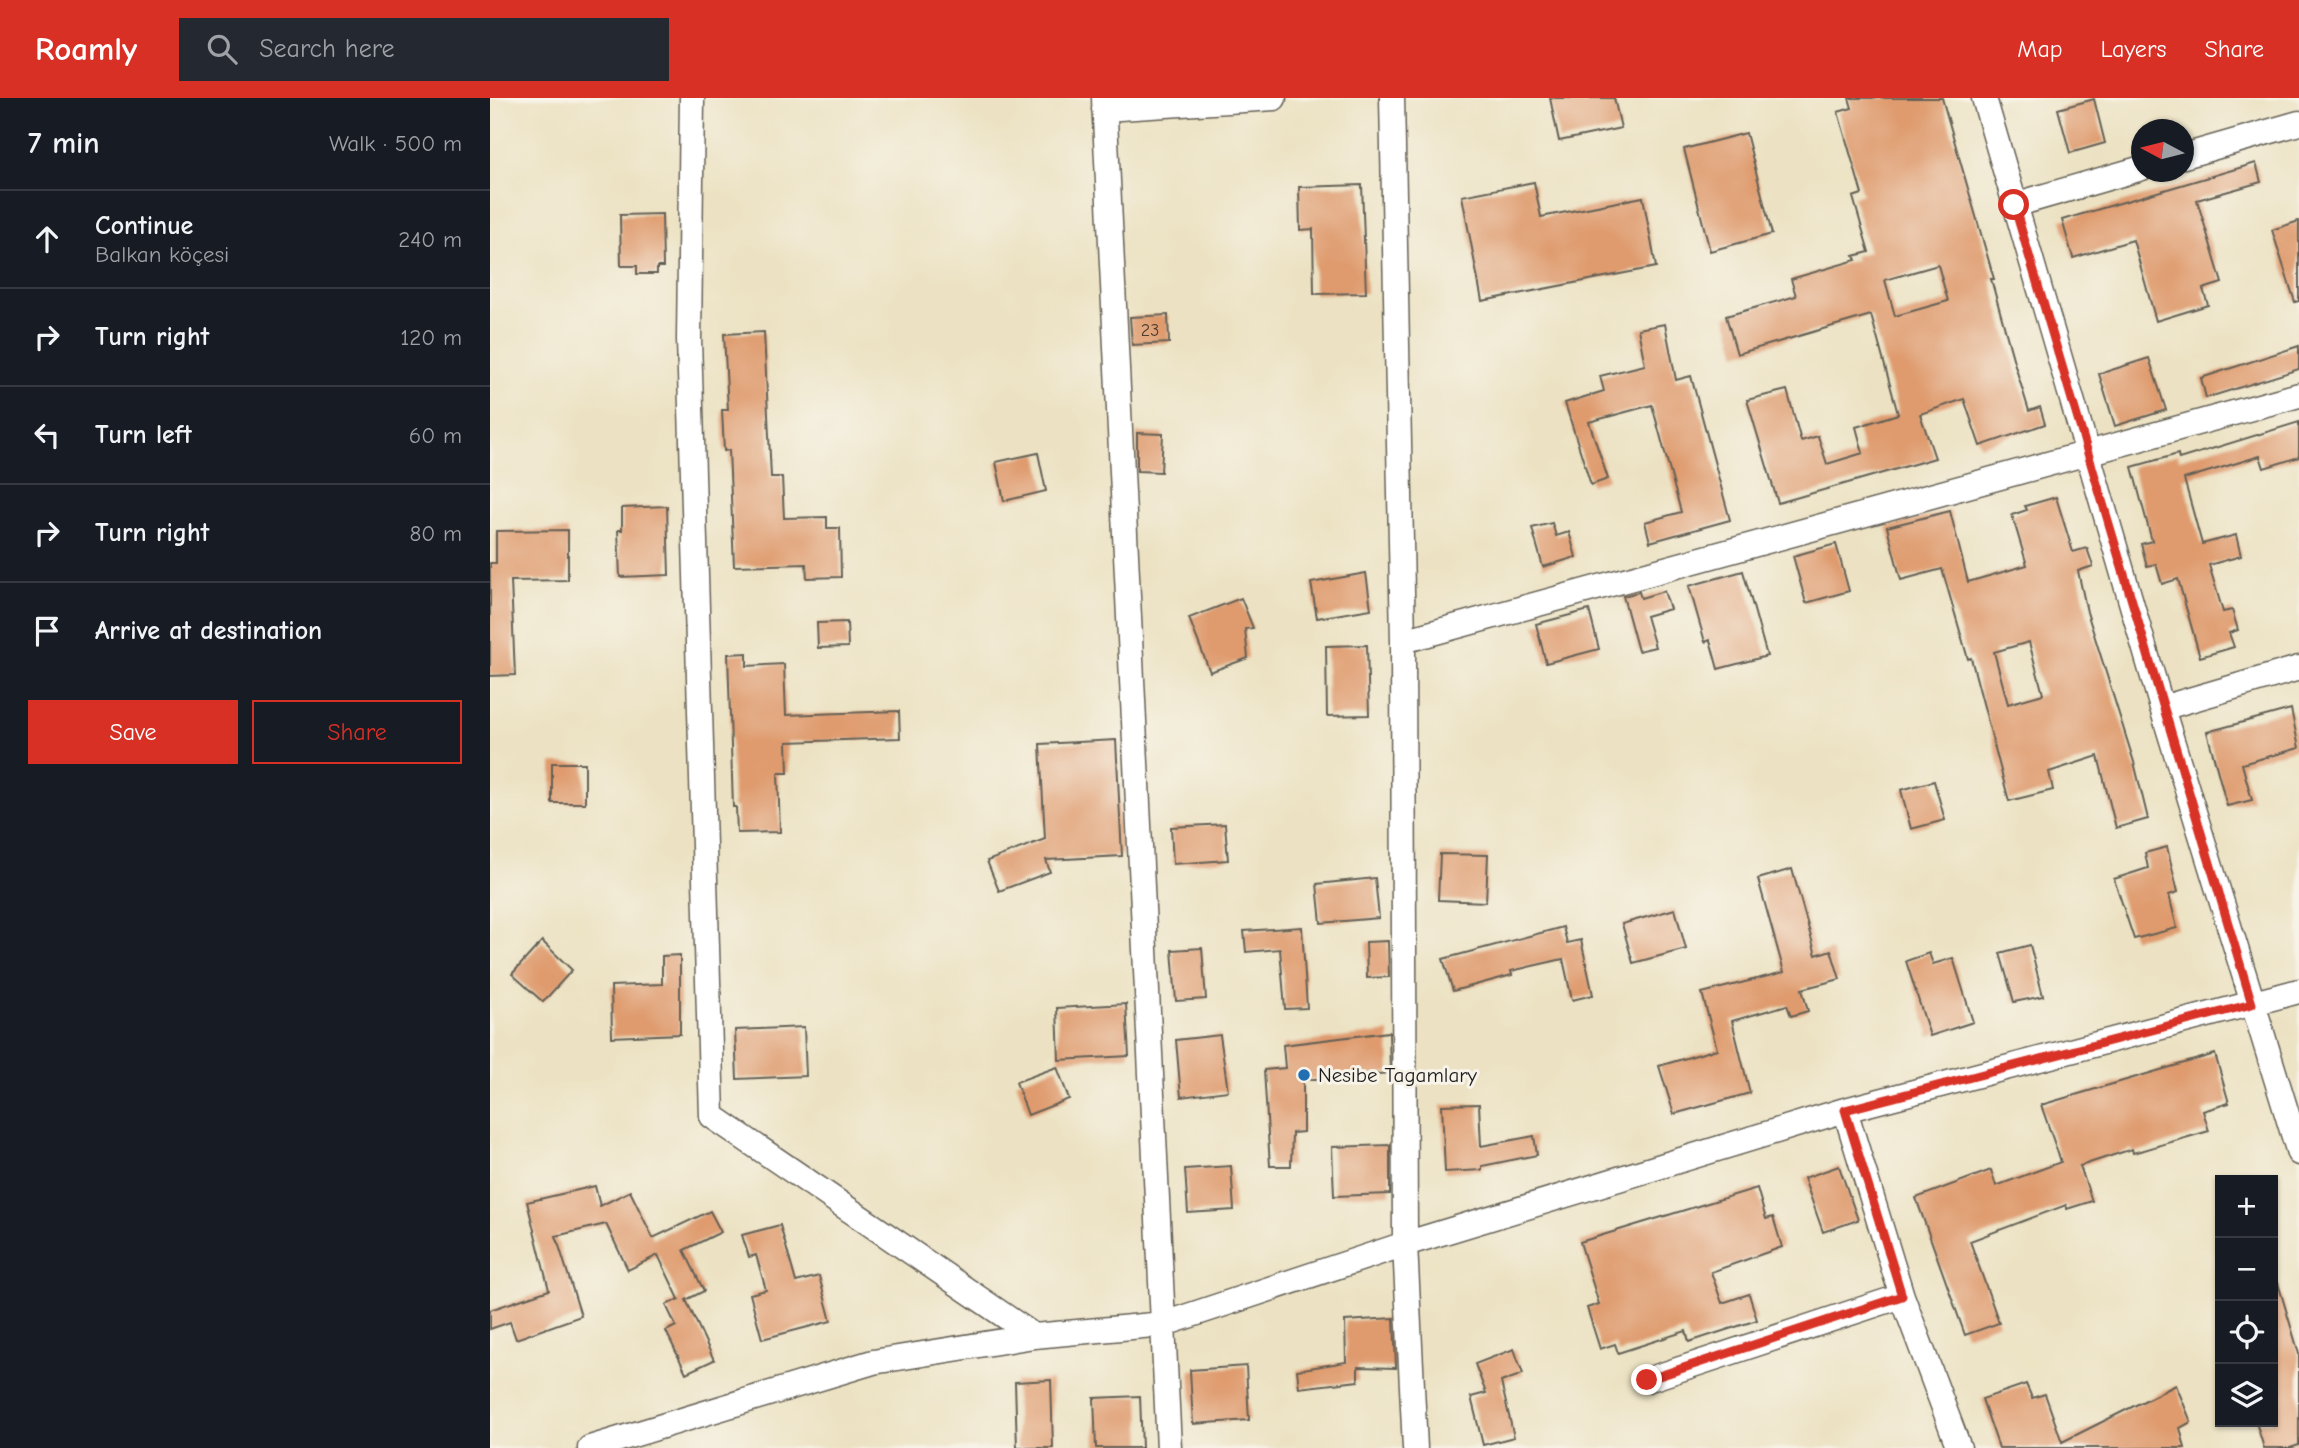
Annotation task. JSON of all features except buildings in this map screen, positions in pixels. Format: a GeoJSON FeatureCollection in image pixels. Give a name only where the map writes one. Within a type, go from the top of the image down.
{"type":"FeatureCollection","features":[{"type":"Feature","properties":{"kind":"street"},"geometry":{"type":"LineString","coordinates":[[692,98],[689,339],[712,1116],[1034,1336]]}},
{"type":"Feature","properties":{"kind":"street"},"geometry":{"type":"LineString","coordinates":[[1169,1448],[1104,103],[1274,98]]}},
{"type":"Feature","properties":{"kind":"street"},"geometry":{"type":"LineString","coordinates":[[1392,98],[1403,641],[1405,1244],[1415,1448]]}},
{"type":"Feature","properties":{"kind":"street"},"geometry":{"type":"LineString","coordinates":[[1984,98],[2086,454],[2299,1153]]}},
{"type":"Feature","properties":{"kind":"street"},"geometry":{"type":"LineString","coordinates":[[2194,153],[2299,123]]}},
{"type":"Feature","properties":{"kind":"street"},"geometry":{"type":"LineString","coordinates":[[2014,205],[2131,171]]}},
{"type":"Feature","properties":{"kind":"street"},"geometry":{"type":"LineString","coordinates":[[1403,641],[2299,395]]}},
{"type":"Feature","properties":{"kind":"street"},"geometry":{"type":"LineString","coordinates":[[2162,708],[2299,668]]}},
{"type":"Feature","properties":{"kind":"street"},"geometry":{"type":"LineString","coordinates":[[590,1448],[873,1362],[1034,1336],[1164,1324],[1405,1244],[1845,1110],[2299,991]]}},
{"type":"Feature","properties":{"kind":"street"},"geometry":{"type":"LineString","coordinates":[[1845,1110],[1902,1296],[1959,1448]]}},
{"type":"Feature","properties":{"kind":"street"},"geometry":{"type":"LineString","coordinates":[[1647,1380],[1902,1296]]}},
{"type":"Feature","properties":{"kind":"place","name":"Nesibe Tagamlary"},"geometry":{"type":"Point","coordinates":[1304,1075]}},
{"type":"Feature","properties":{"kind":"route"},"geometry":{"type":"LineString","coordinates":[[1647,1380],[1902,1296],[1845,1110],[2252,1004],[2014,205]]}}]}
